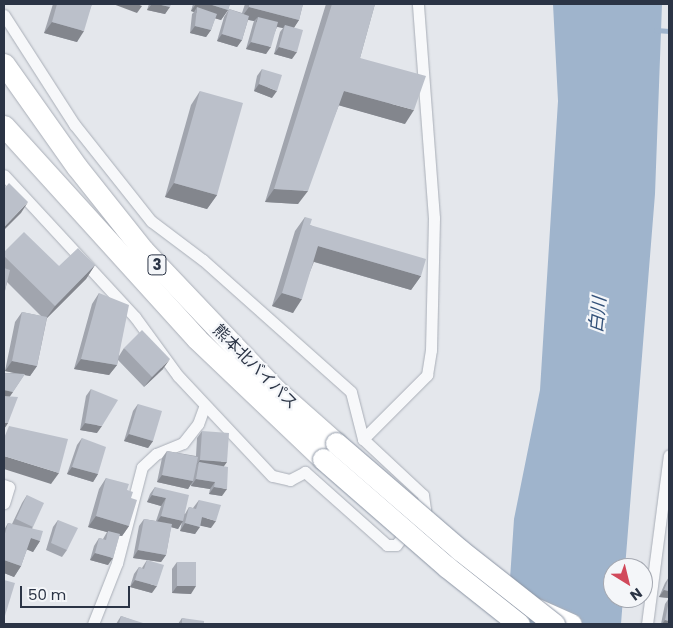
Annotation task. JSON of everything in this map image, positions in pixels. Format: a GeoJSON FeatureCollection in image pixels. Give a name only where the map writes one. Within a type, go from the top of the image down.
{"type":"FeatureCollection","features":[{"type":"Feature","properties":{"kind":"highway","name":"熊本北バイパス"},"geometry":{"type":"LineString","coordinates":[[4,64],[77,167],[143,250],[276,390],[330,451],[447,567],[519,624]]}},
{"type":"Feature","properties":{"kind":"highway","name":"熊本北バイパス"},"geometry":{"type":"LineString","coordinates":[[4,126],[197,339],[330,451],[554,624]]}},
{"type":"Feature","properties":{"kind":"highway","name":"3"},"geometry":{"type":"LineString","coordinates":[[526,604],[571,624]]}},
{"type":"Feature","properties":{"kind":"street"},"geometry":{"type":"LineString","coordinates":[[363,439],[428,375],[431,350],[434,218],[418,4]]}},
{"type":"Feature","properties":{"kind":"street"},"geometry":{"type":"LineString","coordinates":[[4,15],[74,124],[151,221],[203,260],[351,392],[363,439],[423,496],[425,509],[396,545],[387,545],[305,472],[290,480],[272,476],[178,376],[135,317],[4,175]]}},
{"type":"Feature","properties":{"kind":"street"},"geometry":{"type":"LineString","coordinates":[[93,624],[117,563],[142,467],[156,454],[184,443],[198,424],[205,405]]}},
{"type":"Feature","properties":{"kind":"street"},"geometry":{"type":"LineString","coordinates":[[647,624],[669,456]]}},
{"type":"Feature","properties":{"kind":"street"},"geometry":{"type":"LineString","coordinates":[[4,485],[9,487],[4,503]]}},
{"type":"Feature","properties":{"kind":"water","name":"白川"},"geometry":{"type":"Polygon","coordinates":[[[553,4],[662,4],[655,194],[626,558],[603,558],[603,608],[622,608],[621,624],[507,624],[514,519],[540,390],[558,101],[553,4]]]}},
{"type":"Feature","properties":{"kind":"building"},"geometry":{"type":"Polygon","coordinates":[[[57,4],[92,4],[84,31],[52,22],[57,4]]]}},
{"type":"Feature","properties":{"kind":"building"},"geometry":{"type":"Polygon","coordinates":[[[157,4],[171,4],[170,7],[157,4]]]}},
{"type":"Feature","properties":{"kind":"building"},"geometry":{"type":"Polygon","coordinates":[[[209,4],[230,4],[228,10],[209,4]]]}},
{"type":"Feature","properties":{"kind":"building"},"geometry":{"type":"Polygon","coordinates":[[[249,4],[303,4],[299,20],[249,7],[249,4]]]}},
{"type":"Feature","properties":{"kind":"building"},"geometry":{"type":"Polygon","coordinates":[[[332,4],[375,4],[360,58],[426,76],[414,110],[344,91],[308,191],[274,189],[332,4]]]}},
{"type":"Feature","properties":{"kind":"building"},"geometry":{"type":"Polygon","coordinates":[[[197,7],[217,14],[211,30],[195,26],[197,7]]]}},
{"type":"Feature","properties":{"kind":"building"},"geometry":{"type":"Polygon","coordinates":[[[229,9],[249,16],[242,40],[222,34],[229,9]]]}},
{"type":"Feature","properties":{"kind":"building"},"geometry":{"type":"Polygon","coordinates":[[[258,17],[278,22],[271,47],[251,42],[258,17]]]}},
{"type":"Feature","properties":{"kind":"building"},"geometry":{"type":"Polygon","coordinates":[[[285,25],[303,30],[297,52],[279,47],[285,25]]]}},
{"type":"Feature","properties":{"kind":"building"},"geometry":{"type":"Polygon","coordinates":[[[262,69],[282,75],[277,91],[259,84],[262,69]]]}},
{"type":"Feature","properties":{"kind":"building"},"geometry":{"type":"Polygon","coordinates":[[[200,91],[243,103],[217,195],[174,183],[200,91]]]}},
{"type":"Feature","properties":{"kind":"building"},"geometry":{"type":"Polygon","coordinates":[[[9,183],[28,202],[4,227],[4,189],[9,183]]]}},
{"type":"Feature","properties":{"kind":"building"},"geometry":{"type":"Polygon","coordinates":[[[305,217],[312,219],[310,225],[426,259],[421,276],[318,246],[302,299],[282,293],[305,217]]]}},
{"type":"Feature","properties":{"kind":"building"},"geometry":{"type":"Polygon","coordinates":[[[24,232],[59,266],[78,248],[95,265],[55,306],[4,256],[4,252],[24,232]]]}},
{"type":"Feature","properties":{"kind":"building"},"geometry":{"type":"Polygon","coordinates":[[[4,268],[10,270],[4,295],[4,268]]]}},
{"type":"Feature","properties":{"kind":"building"},"geometry":{"type":"Polygon","coordinates":[[[99,293],[129,305],[117,365],[81,359],[99,293]]]}},
{"type":"Feature","properties":{"kind":"building"},"geometry":{"type":"Polygon","coordinates":[[[22,312],[47,317],[37,366],[12,361],[22,312]]]}},
{"type":"Feature","properties":{"kind":"building"},"geometry":{"type":"Polygon","coordinates":[[[142,330],[170,359],[152,377],[124,348],[142,330]]]}},
{"type":"Feature","properties":{"kind":"building"},"geometry":{"type":"Polygon","coordinates":[[[4,373],[25,374],[13,392],[4,390],[4,373]]]}},
{"type":"Feature","properties":{"kind":"building"},"geometry":{"type":"Polygon","coordinates":[[[91,389],[118,400],[102,426],[85,423],[91,389]]]}},
{"type":"Feature","properties":{"kind":"building"},"geometry":{"type":"Polygon","coordinates":[[[4,396],[18,397],[8,423],[4,423],[4,396]]]}},
{"type":"Feature","properties":{"kind":"building"},"geometry":{"type":"Polygon","coordinates":[[[138,404],[162,411],[153,441],[129,434],[138,404]]]}},
{"type":"Feature","properties":{"kind":"building"},"geometry":{"type":"Polygon","coordinates":[[[9,426],[68,439],[59,473],[4,456],[4,438],[9,426]]]}},
{"type":"Feature","properties":{"kind":"building"},"geometry":{"type":"Polygon","coordinates":[[[202,431],[229,433],[227,462],[200,460],[202,431]]]}},
{"type":"Feature","properties":{"kind":"building"},"geometry":{"type":"Polygon","coordinates":[[[82,438],[106,447],[98,474],[72,467],[82,438]]]}},
{"type":"Feature","properties":{"kind":"building"},"geometry":{"type":"Polygon","coordinates":[[[167,451],[198,457],[193,481],[162,475],[167,451]]]}},
{"type":"Feature","properties":{"kind":"building"},"geometry":{"type":"Polygon","coordinates":[[[199,462],[228,467],[227,489],[214,487],[215,482],[196,479],[199,462]]]}},
{"type":"Feature","properties":{"kind":"building"},"geometry":{"type":"Polygon","coordinates":[[[106,478],[129,484],[127,490],[133,492],[131,498],[137,500],[129,526],[96,516],[106,478]]]}},
{"type":"Feature","properties":{"kind":"building"},"geometry":{"type":"Polygon","coordinates":[[[155,487],[189,495],[183,521],[161,516],[166,498],[152,495],[155,487]]]}},
{"type":"Feature","properties":{"kind":"building"},"geometry":{"type":"Polygon","coordinates":[[[27,495],[44,503],[33,527],[16,519],[27,495]]]}},
{"type":"Feature","properties":{"kind":"building"},"geometry":{"type":"Polygon","coordinates":[[[199,500],[221,505],[216,521],[202,517],[200,527],[185,523],[189,507],[196,509],[199,500]]]}},
{"type":"Feature","properties":{"kind":"building"},"geometry":{"type":"Polygon","coordinates":[[[144,519],[172,524],[166,555],[138,550],[144,519]]]}},
{"type":"Feature","properties":{"kind":"building"},"geometry":{"type":"Polygon","coordinates":[[[58,520],[78,528],[67,550],[51,543],[58,520]]]}},
{"type":"Feature","properties":{"kind":"building"},"geometry":{"type":"Polygon","coordinates":[[[8,523],[43,531],[40,541],[31,538],[21,566],[4,560],[4,537],[8,523]]]}},
{"type":"Feature","properties":{"kind":"building"},"geometry":{"type":"Polygon","coordinates":[[[108,531],[120,534],[113,558],[95,553],[99,538],[106,540],[108,531]]]}},
{"type":"Feature","properties":{"kind":"building"},"geometry":{"type":"Polygon","coordinates":[[[147,560],[164,565],[157,586],[135,580],[139,567],[144,569],[147,560]]]}},
{"type":"Feature","properties":{"kind":"building"},"geometry":{"type":"Polygon","coordinates":[[[177,562],[196,562],[196,586],[177,586],[177,562]]]}},
{"type":"Feature","properties":{"kind":"building"},"geometry":{"type":"Polygon","coordinates":[[[669,578],[669,591],[664,590],[669,578]]]}},
{"type":"Feature","properties":{"kind":"building"},"geometry":{"type":"Polygon","coordinates":[[[4,580],[15,583],[4,619],[4,580]]]}},
{"type":"Feature","properties":{"kind":"building"},"geometry":{"type":"Polygon","coordinates":[[[669,601],[669,621],[665,620],[669,601]]]}},
{"type":"Feature","properties":{"kind":"building"},"geometry":{"type":"Polygon","coordinates":[[[121,616],[143,623],[143,624],[119,624],[121,616]]]}},
{"type":"Feature","properties":{"kind":"building"},"geometry":{"type":"Polygon","coordinates":[[[182,618],[204,621],[204,624],[182,624],[182,618]]]}},
{"type":"Feature","properties":{"kind":"waterway"},"geometry":{"type":"LineString","coordinates":[[656,30],[669,31]]}}]}
